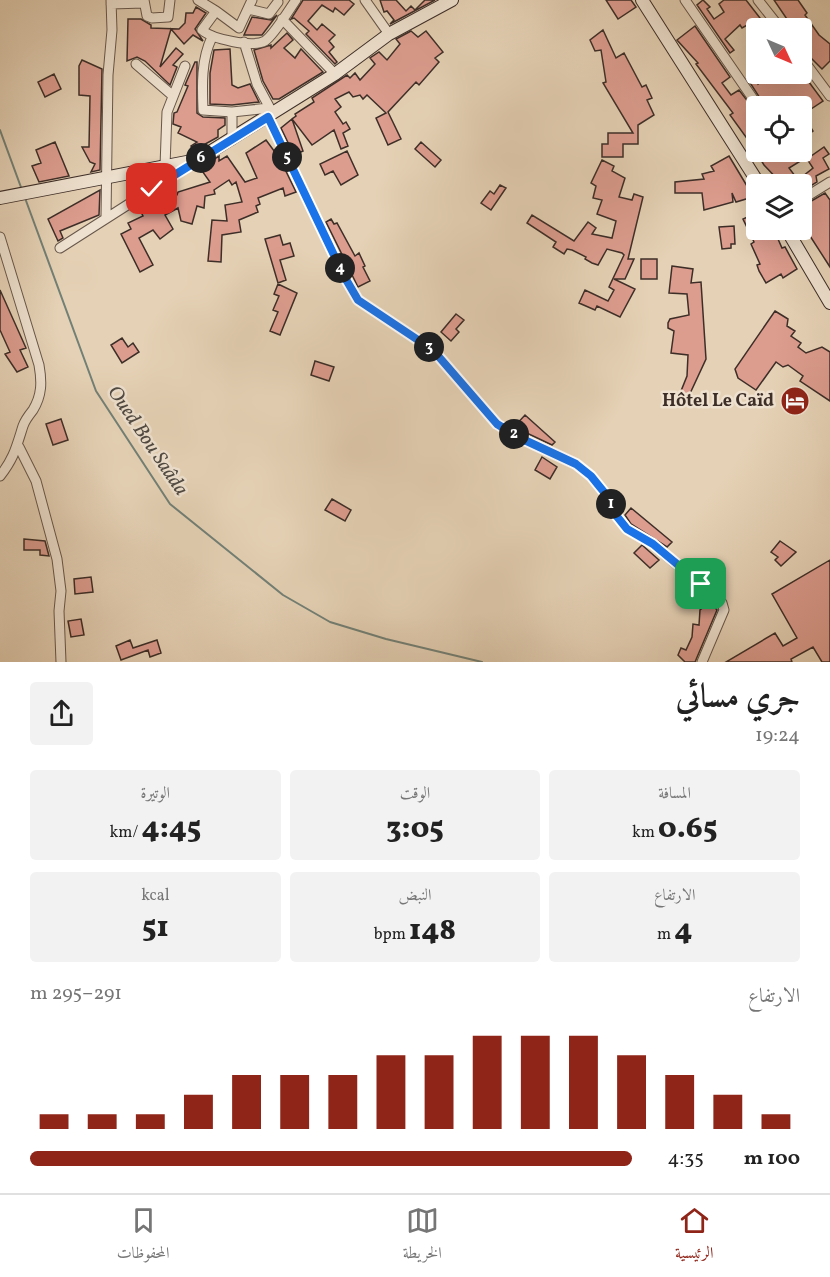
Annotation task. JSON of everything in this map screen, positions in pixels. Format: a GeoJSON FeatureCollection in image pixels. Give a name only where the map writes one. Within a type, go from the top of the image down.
{"type":"FeatureCollection","features":[{"type":"Feature","properties":{"kind":"main road"},"geometry":{"type":"LineString","coordinates":[[0,198],[197,160],[335,75],[390,34],[452,0]]}},
{"type":"Feature","properties":{"kind":"main road"},"geometry":{"type":"LineString","coordinates":[[642,0],[753,174]]}},
{"type":"Feature","properties":{"kind":"main road"},"geometry":{"type":"LineString","coordinates":[[793,240],[830,303]]}},
{"type":"Feature","properties":{"kind":"street"},"geometry":{"type":"LineString","coordinates":[[106,217],[111,2],[144,2],[149,18],[166,18],[170,13],[170,0]]}},
{"type":"Feature","properties":{"kind":"street"},"geometry":{"type":"LineString","coordinates":[[198,0],[239,28],[251,2],[269,14],[278,2]]}},
{"type":"Feature","properties":{"kind":"street"},"geometry":{"type":"LineString","coordinates":[[216,11],[202,30],[212,37],[244,42],[265,41],[296,0]]}},
{"type":"Feature","properties":{"kind":"street"},"geometry":{"type":"LineString","coordinates":[[365,0],[390,34]]}},
{"type":"Feature","properties":{"kind":"street"},"geometry":{"type":"LineString","coordinates":[[685,0],[751,96]]}},
{"type":"Feature","properties":{"kind":"street"},"geometry":{"type":"LineString","coordinates":[[760,0],[773,18]]}},
{"type":"Feature","properties":{"kind":"street"},"geometry":{"type":"LineString","coordinates":[[282,19],[335,75]]}},
{"type":"Feature","properties":{"kind":"street"},"geometry":{"type":"LineString","coordinates":[[212,37],[206,50],[202,80],[202,110],[270,113]]}},
{"type":"Feature","properties":{"kind":"street"},"geometry":{"type":"LineString","coordinates":[[244,42],[257,84],[339,267],[358,300],[433,350],[497,424],[518,437],[576,464],[591,476],[608,497],[615,514],[627,529],[653,544],[722,603],[724,610],[702,662]]}},
{"type":"Feature","properties":{"kind":"street"},"geometry":{"type":"LineString","coordinates":[[135,64],[172,95]]}},
{"type":"Feature","properties":{"kind":"street"},"geometry":{"type":"LineString","coordinates":[[165,166],[167,112],[185,66]]}},
{"type":"Feature","properties":{"kind":"street"},"geometry":{"type":"LineString","coordinates":[[812,72],[830,96]]}},
{"type":"Feature","properties":{"kind":"street"},"geometry":{"type":"LineString","coordinates":[[232,112],[232,140]]}},
{"type":"Feature","properties":{"kind":"street"},"geometry":{"type":"LineString","coordinates":[[60,248],[197,160]]}},
{"type":"Feature","properties":{"kind":"street"},"geometry":{"type":"LineString","coordinates":[[812,193],[830,182]]}},
{"type":"Feature","properties":{"kind":"street"},"geometry":{"type":"LineString","coordinates":[[0,237],[39,365],[42,382],[40,394],[24,424],[19,447],[0,476]]}},
{"type":"Feature","properties":{"kind":"street"},"geometry":{"type":"LineString","coordinates":[[19,447],[36,481],[57,559],[61,591],[58,611],[62,638],[61,662]]}},
{"type":"Feature","properties":{"kind":"building"},"geometry":{"type":"Polygon","coordinates":[[[303,0],[349,0],[354,4],[344,15],[335,8],[333,12],[322,5],[308,21],[317,30],[322,24],[335,35],[329,41],[334,47],[329,52],[337,62],[335,64],[306,34],[309,31],[294,18],[291,19],[303,0]]]}},
{"type":"Feature","properties":{"kind":"building"},"geometry":{"type":"Polygon","coordinates":[[[380,0],[396,0],[406,11],[411,6],[415,10],[425,0],[435,0],[390,24],[394,20],[387,11],[384,12],[380,0]]]}},
{"type":"Feature","properties":{"kind":"building"},"geometry":{"type":"Polygon","coordinates":[[[606,0],[631,0],[636,7],[618,19],[606,0]]]}},
{"type":"Feature","properties":{"kind":"building"},"geometry":{"type":"Polygon","coordinates":[[[703,0],[710,7],[707,9],[714,19],[724,12],[719,4],[724,0],[746,0],[760,18],[746,18],[746,26],[742,28],[740,25],[725,39],[734,50],[730,53],[697,5],[703,0]]]}},
{"type":"Feature","properties":{"kind":"building"},"geometry":{"type":"Polygon","coordinates":[[[774,0],[798,0],[807,13],[805,15],[807,18],[786,18],[774,0]]]}},
{"type":"Feature","properties":{"kind":"building"},"geometry":{"type":"Polygon","coordinates":[[[196,7],[206,13],[195,29],[203,41],[193,35],[184,44],[171,29],[160,67],[176,48],[183,54],[173,65],[177,67],[170,85],[145,61],[137,57],[127,61],[128,19],[141,19],[151,25],[151,28],[179,29],[185,23],[186,13],[193,13],[196,7]]]}},
{"type":"Feature","properties":{"kind":"building"},"geometry":{"type":"Polygon","coordinates":[[[277,15],[262,35],[244,35],[252,17],[271,20],[277,15]]]}},
{"type":"Feature","properties":{"kind":"building"},"geometry":{"type":"Polygon","coordinates":[[[812,25],[830,44],[830,61],[822,69],[812,59],[812,25]]]}},
{"type":"Feature","properties":{"kind":"building"},"geometry":{"type":"Polygon","coordinates":[[[695,26],[730,77],[722,83],[731,95],[739,90],[746,99],[746,137],[730,115],[733,113],[696,64],[698,63],[677,40],[695,26]]]}},
{"type":"Feature","properties":{"kind":"building"},"geometry":{"type":"Polygon","coordinates":[[[603,30],[616,58],[624,53],[642,87],[646,85],[652,98],[647,100],[654,115],[638,125],[638,144],[623,144],[623,157],[602,157],[602,144],[608,144],[608,133],[633,133],[603,83],[606,82],[601,50],[595,51],[590,40],[603,30]]]}},
{"type":"Feature","properties":{"kind":"building"},"geometry":{"type":"Polygon","coordinates":[[[411,31],[418,37],[426,31],[443,52],[435,58],[439,62],[419,85],[416,82],[388,112],[401,139],[388,145],[376,118],[386,113],[367,95],[363,99],[360,95],[353,97],[349,92],[335,99],[341,107],[335,112],[343,124],[346,122],[350,129],[343,133],[348,146],[341,149],[334,130],[312,145],[292,119],[296,116],[295,114],[314,102],[312,98],[347,75],[350,78],[355,73],[360,80],[375,64],[370,58],[379,52],[387,60],[400,44],[396,39],[411,31]]]}},
{"type":"Feature","properties":{"kind":"building"},"geometry":{"type":"Polygon","coordinates":[[[287,33],[293,40],[284,48],[295,58],[301,49],[323,72],[279,99],[273,99],[263,81],[254,50],[271,45],[271,48],[287,33]]]}},
{"type":"Feature","properties":{"kind":"building"},"geometry":{"type":"Polygon","coordinates":[[[230,49],[232,85],[238,88],[250,84],[259,102],[232,105],[210,104],[210,73],[214,50],[230,49]]]}},
{"type":"Feature","properties":{"kind":"building"},"geometry":{"type":"Polygon","coordinates":[[[82,60],[102,69],[100,170],[91,172],[95,164],[90,162],[82,147],[89,147],[90,96],[79,95],[79,66],[82,60]]]}},
{"type":"Feature","properties":{"kind":"building"},"geometry":{"type":"Polygon","coordinates":[[[197,62],[197,113],[203,117],[225,118],[225,125],[218,130],[218,137],[189,153],[193,150],[191,146],[197,142],[178,133],[181,127],[173,124],[174,113],[177,112],[188,86],[185,85],[197,62]]]}},
{"type":"Feature","properties":{"kind":"building"},"geometry":{"type":"Polygon","coordinates":[[[54,74],[61,89],[45,97],[38,82],[54,74]]]}},
{"type":"Feature","properties":{"kind":"building"},"geometry":{"type":"Polygon","coordinates":[[[751,84],[810,84],[823,101],[812,108],[812,96],[759,96],[751,84]]]}},
{"type":"Feature","properties":{"kind":"building"},"geometry":{"type":"Polygon","coordinates":[[[292,119],[303,151],[294,155],[281,128],[292,119]]]}},
{"type":"Feature","properties":{"kind":"building"},"geometry":{"type":"Polygon","coordinates":[[[266,140],[280,159],[296,192],[285,196],[283,188],[258,198],[260,204],[256,206],[258,212],[239,220],[241,232],[222,235],[221,262],[208,261],[212,220],[227,221],[225,205],[242,202],[236,182],[232,185],[229,180],[214,190],[215,194],[205,196],[204,208],[197,206],[192,224],[181,221],[178,208],[165,215],[173,229],[160,239],[153,230],[139,238],[153,265],[140,272],[121,234],[131,229],[128,223],[143,216],[141,212],[177,195],[178,192],[210,182],[200,168],[219,156],[219,161],[227,156],[245,182],[257,178],[246,153],[266,140]]]}},
{"type":"Feature","properties":{"kind":"building"},"geometry":{"type":"Polygon","coordinates":[[[55,142],[69,176],[39,182],[32,166],[41,163],[36,150],[55,142]]]}},
{"type":"Feature","properties":{"kind":"building"},"geometry":{"type":"Polygon","coordinates":[[[421,142],[441,160],[435,167],[415,149],[421,142]]]}},
{"type":"Feature","properties":{"kind":"building"},"geometry":{"type":"Polygon","coordinates":[[[824,147],[829,154],[823,158],[829,169],[816,176],[817,182],[812,185],[812,174],[806,174],[813,168],[809,162],[812,162],[812,155],[824,147]]]}},
{"type":"Feature","properties":{"kind":"building"},"geometry":{"type":"Polygon","coordinates":[[[347,151],[358,175],[341,185],[333,171],[325,175],[320,164],[347,151]]]}},
{"type":"Feature","properties":{"kind":"building"},"geometry":{"type":"Polygon","coordinates":[[[729,156],[746,184],[746,199],[736,202],[732,193],[733,202],[704,210],[702,193],[675,193],[675,182],[704,179],[702,174],[714,171],[711,166],[729,156]]]}},
{"type":"Feature","properties":{"kind":"building"},"geometry":{"type":"Polygon","coordinates":[[[602,160],[614,166],[612,171],[625,178],[619,197],[632,200],[634,194],[643,197],[628,259],[634,259],[625,279],[614,279],[635,289],[620,317],[597,306],[595,310],[579,303],[585,290],[608,301],[614,290],[609,287],[624,255],[607,249],[598,265],[572,250],[567,249],[564,254],[553,247],[556,242],[527,223],[532,215],[574,241],[588,222],[596,228],[592,234],[612,238],[616,221],[597,214],[602,200],[593,198],[596,186],[591,183],[602,160]]]}},
{"type":"Feature","properties":{"kind":"building"},"geometry":{"type":"Polygon","coordinates":[[[762,162],[799,162],[789,168],[794,174],[773,174],[762,162]]]}},
{"type":"Feature","properties":{"kind":"building"},"geometry":{"type":"Polygon","coordinates":[[[500,185],[506,188],[491,210],[481,203],[490,191],[494,194],[500,185]]]}},
{"type":"Feature","properties":{"kind":"building"},"geometry":{"type":"Polygon","coordinates":[[[100,190],[99,215],[60,231],[63,238],[58,241],[48,219],[100,190]]]}},
{"type":"Feature","properties":{"kind":"building"},"geometry":{"type":"Polygon","coordinates":[[[825,193],[830,200],[830,267],[812,239],[812,201],[825,193]]]}},
{"type":"Feature","properties":{"kind":"building"},"geometry":{"type":"Polygon","coordinates":[[[331,219],[334,224],[337,223],[355,256],[359,253],[370,281],[358,287],[326,222],[331,219]]]}},
{"type":"Feature","properties":{"kind":"building"},"geometry":{"type":"Polygon","coordinates":[[[734,226],[735,244],[731,244],[731,248],[722,249],[719,227],[734,226]]]}},
{"type":"Feature","properties":{"kind":"building"},"geometry":{"type":"Polygon","coordinates":[[[280,235],[283,245],[290,243],[294,256],[280,260],[286,280],[278,283],[265,239],[280,235]]]}},
{"type":"Feature","properties":{"kind":"building"},"geometry":{"type":"Polygon","coordinates":[[[753,240],[778,240],[797,269],[783,278],[781,274],[766,283],[757,265],[760,264],[751,244],[753,240]]]}},
{"type":"Feature","properties":{"kind":"building"},"geometry":{"type":"Polygon","coordinates":[[[641,259],[657,259],[657,279],[641,279],[641,259]]]}},
{"type":"Feature","properties":{"kind":"building"},"geometry":{"type":"Polygon","coordinates":[[[672,266],[693,269],[691,283],[701,282],[706,359],[687,400],[679,396],[687,376],[688,355],[671,353],[674,331],[668,328],[668,323],[670,319],[689,315],[687,294],[669,293],[672,266]]]}},
{"type":"Feature","properties":{"kind":"building"},"geometry":{"type":"Polygon","coordinates":[[[278,284],[297,293],[280,335],[270,331],[278,312],[273,310],[279,296],[274,294],[278,284]]]}},
{"type":"Feature","properties":{"kind":"building"},"geometry":{"type":"Polygon","coordinates":[[[0,290],[26,348],[20,350],[28,367],[17,372],[5,354],[10,352],[0,330],[0,290]]]}},
{"type":"Feature","properties":{"kind":"building"},"geometry":{"type":"Polygon","coordinates":[[[775,311],[788,319],[787,326],[795,331],[791,336],[801,343],[798,347],[806,353],[822,347],[830,352],[830,401],[800,381],[803,376],[788,365],[783,367],[776,362],[756,390],[738,378],[735,369],[775,311]]]}},
{"type":"Feature","properties":{"kind":"building"},"geometry":{"type":"Polygon","coordinates":[[[456,314],[464,320],[456,329],[459,332],[451,341],[441,332],[456,314]]]}},
{"type":"Feature","properties":{"kind":"building"},"geometry":{"type":"Polygon","coordinates":[[[122,338],[128,347],[133,343],[139,352],[122,363],[111,345],[122,338]]]}},
{"type":"Feature","properties":{"kind":"building"},"geometry":{"type":"Polygon","coordinates":[[[315,361],[334,367],[329,381],[311,375],[315,361]]]}},
{"type":"Feature","properties":{"kind":"building"},"geometry":{"type":"Polygon","coordinates":[[[525,415],[555,442],[552,445],[514,427],[525,415]]]}},
{"type":"Feature","properties":{"kind":"building"},"geometry":{"type":"Polygon","coordinates":[[[61,419],[68,440],[53,445],[46,424],[61,419]]]}},
{"type":"Feature","properties":{"kind":"building"},"geometry":{"type":"Polygon","coordinates":[[[542,457],[557,467],[550,479],[535,470],[542,457]]]}},
{"type":"Feature","properties":{"kind":"building"},"geometry":{"type":"Polygon","coordinates":[[[332,499],[351,510],[345,521],[325,510],[332,499]]]}},
{"type":"Feature","properties":{"kind":"building"},"geometry":{"type":"Polygon","coordinates":[[[631,508],[672,542],[667,547],[631,524],[625,515],[631,508]]]}},
{"type":"Feature","properties":{"kind":"building"},"geometry":{"type":"Polygon","coordinates":[[[24,539],[45,541],[49,556],[40,555],[40,550],[24,550],[24,539]]]}},
{"type":"Feature","properties":{"kind":"building"},"geometry":{"type":"Polygon","coordinates":[[[780,541],[796,552],[781,566],[775,560],[778,557],[771,552],[780,541]]]}},
{"type":"Feature","properties":{"kind":"building"},"geometry":{"type":"Polygon","coordinates":[[[642,545],[659,560],[650,568],[634,553],[642,545]]]}},
{"type":"Feature","properties":{"kind":"building"},"geometry":{"type":"Polygon","coordinates":[[[830,560],[830,662],[822,662],[813,647],[791,659],[792,662],[726,662],[775,633],[783,646],[797,638],[772,594],[830,560]]]}},
{"type":"Feature","properties":{"kind":"building"},"geometry":{"type":"Polygon","coordinates":[[[91,577],[93,592],[75,594],[74,579],[91,577]]]}},
{"type":"Feature","properties":{"kind":"building"},"geometry":{"type":"Polygon","coordinates":[[[706,598],[717,610],[695,662],[685,662],[678,655],[681,648],[686,650],[692,637],[693,624],[699,625],[700,610],[705,606],[702,604],[706,598]]]}},
{"type":"Feature","properties":{"kind":"building"},"geometry":{"type":"Polygon","coordinates":[[[81,619],[84,635],[71,637],[68,621],[81,619]]]}},
{"type":"Feature","properties":{"kind":"building"},"geometry":{"type":"Polygon","coordinates":[[[130,640],[133,648],[157,640],[161,653],[150,657],[148,650],[121,660],[116,646],[130,640]]]}},
{"type":"Feature","properties":{"kind":"waterway","name":"Oued Bou Saâda"},"geometry":{"type":"LineString","coordinates":[[0,130],[22,190]]}},
{"type":"Feature","properties":{"kind":"waterway","name":"Oued Bou Saâda"},"geometry":{"type":"LineString","coordinates":[[25,198],[96,391],[170,504],[283,595],[330,622],[386,639],[482,662]]}},
{"type":"Feature","properties":{"kind":"place","name":"Hôtel Le Caïd"},"geometry":{"type":"Point","coordinates":[795,401]}},
{"type":"Feature","properties":{"kind":"route"},"geometry":{"type":"LineString","coordinates":[[152,189],[268,117],[330,249],[358,300],[433,350],[465,384],[497,424],[518,437],[576,464],[591,476],[608,497],[620,523],[646,538],[701,584]]}}]}
